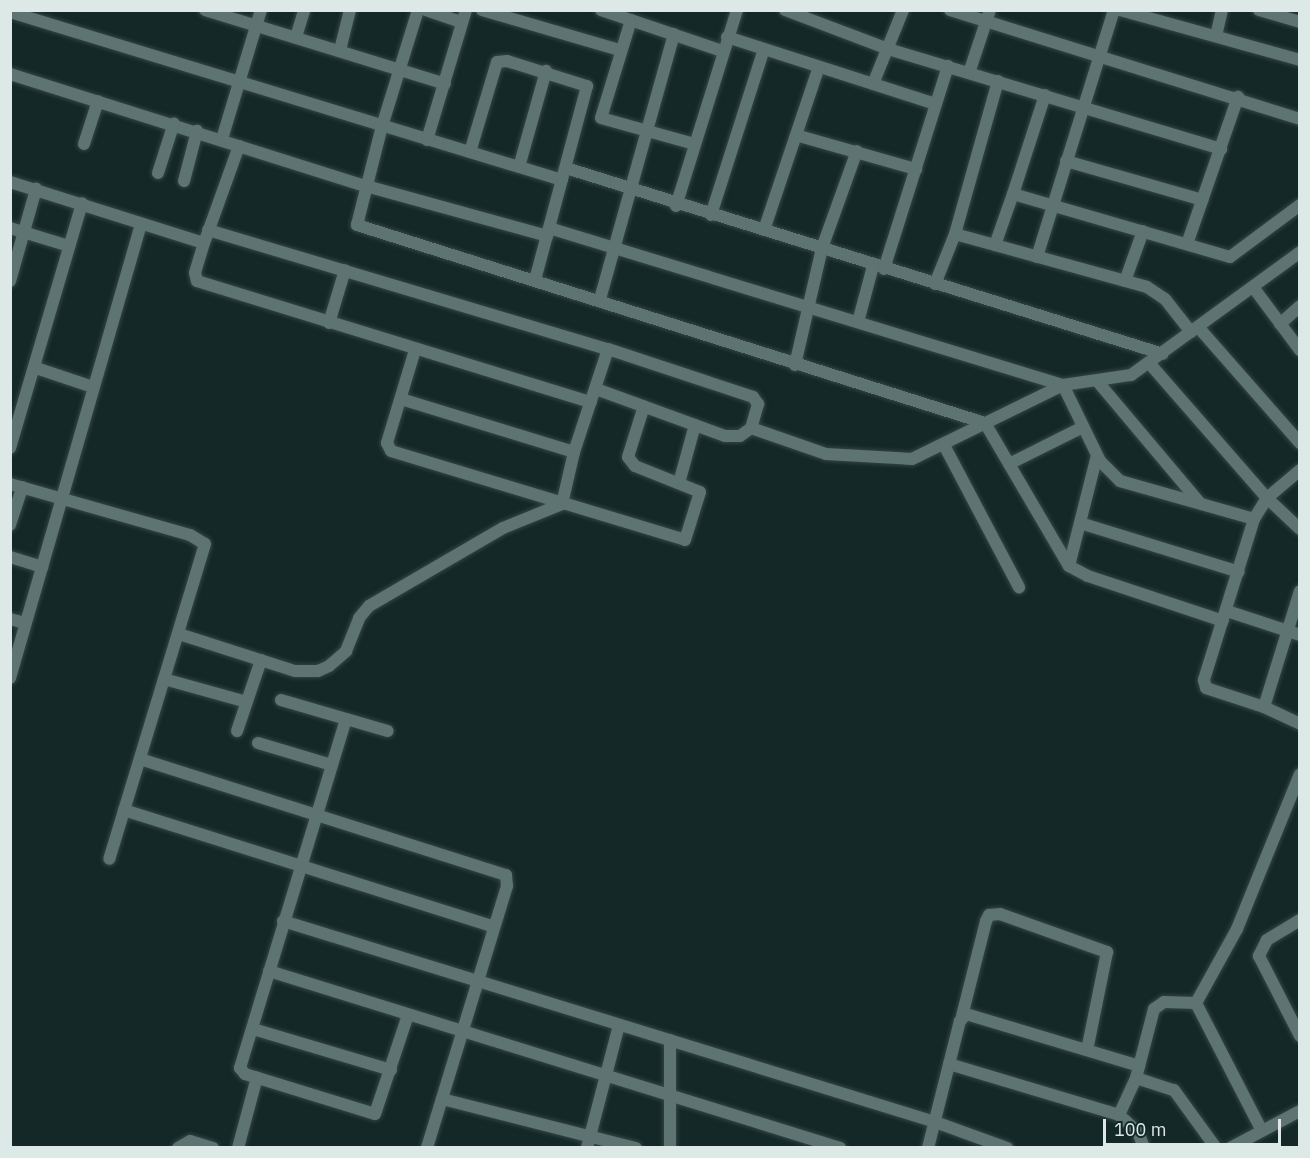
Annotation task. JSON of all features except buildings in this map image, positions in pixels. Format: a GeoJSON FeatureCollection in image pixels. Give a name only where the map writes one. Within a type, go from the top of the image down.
{"type":"FeatureCollection","features":[{"type":"Feature","properties":{"kind":"street"},"geometry":{"type":"LineString","coordinates":[[205,10],[445,84]]}},
{"type":"Feature","properties":{"kind":"street"},"geometry":{"type":"LineString","coordinates":[[222,139],[261,10]]}},
{"type":"Feature","properties":{"kind":"street"},"geometry":{"type":"LineString","coordinates":[[296,37],[304,10]]}},
{"type":"Feature","properties":{"kind":"street"},"geometry":{"type":"LineString","coordinates":[[340,50],[350,10]]}},
{"type":"Feature","properties":{"kind":"street"},"geometry":{"type":"LineString","coordinates":[[418,10],[382,126],[357,225],[600,299],[795,365],[985,423],[1069,566],[1088,576],[1225,616],[1293,633]]}},
{"type":"Feature","properties":{"kind":"street"},"geometry":{"type":"LineString","coordinates":[[426,10],[463,16],[427,140]]}},
{"type":"Feature","properties":{"kind":"street"},"geometry":{"type":"LineString","coordinates":[[482,10],[620,50]]}},
{"type":"Feature","properties":{"kind":"street"},"geometry":{"type":"LineString","coordinates":[[601,10],[722,51]]}},
{"type":"Feature","properties":{"kind":"street"},"geometry":{"type":"LineString","coordinates":[[676,206],[722,51],[737,10]]}},
{"type":"Feature","properties":{"kind":"street"},"geometry":{"type":"LineString","coordinates":[[785,10],[888,49],[1221,149]]}},
{"type":"Feature","properties":{"kind":"street"},"geometry":{"type":"LineString","coordinates":[[873,84],[903,10]]}},
{"type":"Feature","properties":{"kind":"street"},"geometry":{"type":"LineString","coordinates":[[950,10],[988,16],[1099,57],[1299,118]]}},
{"type":"Feature","properties":{"kind":"street"},"geometry":{"type":"LineString","coordinates":[[1037,257],[1081,108],[1114,10]]}},
{"type":"Feature","properties":{"kind":"street"},"geometry":{"type":"LineString","coordinates":[[1120,10],[1299,60]]}},
{"type":"Feature","properties":{"kind":"street"},"geometry":{"type":"LineString","coordinates":[[1216,36],[1222,10]]}},
{"type":"Feature","properties":{"kind":"street"},"geometry":{"type":"LineString","coordinates":[[1259,10],[1299,22]]}},
{"type":"Feature","properties":{"kind":"street"},"geometry":{"type":"LineString","coordinates":[[10,12],[239,85],[519,167],[564,174],[629,189],[676,206],[764,230],[1163,354]]}},
{"type":"Feature","properties":{"kind":"street"},"geometry":{"type":"LineString","coordinates":[[969,73],[988,16]]}},
{"type":"Feature","properties":{"kind":"street"},"geometry":{"type":"LineString","coordinates":[[601,118],[631,20]]}},
{"type":"Feature","properties":{"kind":"street"},"geometry":{"type":"LineString","coordinates":[[600,299],[612,248],[674,34]]}},
{"type":"Feature","properties":{"kind":"street"},"geometry":{"type":"LineString","coordinates":[[727,37],[936,104]]}},
{"type":"Feature","properties":{"kind":"street"},"geometry":{"type":"LineString","coordinates":[[711,215],[764,49]]}},
{"type":"Feature","properties":{"kind":"street"},"geometry":{"type":"LineString","coordinates":[[470,152],[497,62],[546,71],[586,86],[535,280]]}},
{"type":"Feature","properties":{"kind":"street"},"geometry":{"type":"LineString","coordinates":[[858,322],[916,169],[948,66]]}},
{"type":"Feature","properties":{"kind":"street"},"geometry":{"type":"LineString","coordinates":[[764,230],[799,136],[819,68]]}},
{"type":"Feature","properties":{"kind":"street"},"geometry":{"type":"LineString","coordinates":[[519,167],[546,71]]}},
{"type":"Feature","properties":{"kind":"street"},"geometry":{"type":"LineString","coordinates":[[10,74],[174,123],[366,186],[612,248],[1063,386],[1097,455],[1120,481],[1254,519]]}},
{"type":"Feature","properties":{"kind":"street"},"geometry":{"type":"LineString","coordinates":[[935,284],[955,234],[998,81]]}},
{"type":"Feature","properties":{"kind":"street"},"geometry":{"type":"LineString","coordinates":[[995,245],[1045,95]]}},
{"type":"Feature","properties":{"kind":"street"},"geometry":{"type":"LineString","coordinates":[[1187,244],[1238,98]]}},
{"type":"Feature","properties":{"kind":"street"},"geometry":{"type":"LineString","coordinates":[[84,144],[98,101]]}},
{"type":"Feature","properties":{"kind":"street"},"geometry":{"type":"LineString","coordinates":[[581,112],[694,144]]}},
{"type":"Feature","properties":{"kind":"street"},"geometry":{"type":"LineString","coordinates":[[158,173],[174,123]]}},
{"type":"Feature","properties":{"kind":"street"},"geometry":{"type":"LineString","coordinates":[[184,181],[197,131]]}},
{"type":"Feature","properties":{"kind":"street"},"geometry":{"type":"LineString","coordinates":[[799,136],[916,169]]}},
{"type":"Feature","properties":{"kind":"street"},"geometry":{"type":"LineString","coordinates":[[239,146],[208,230],[195,273],[197,281],[415,350],[591,402]]}},
{"type":"Feature","properties":{"kind":"street"},"geometry":{"type":"LineString","coordinates":[[795,365],[806,307],[822,248],[857,151]]}},
{"type":"Feature","properties":{"kind":"street"},"geometry":{"type":"LineString","coordinates":[[1066,161],[1203,200]]}},
{"type":"Feature","properties":{"kind":"street"},"geometry":{"type":"LineString","coordinates":[[10,182],[204,243]]}},
{"type":"Feature","properties":{"kind":"street"},"geometry":{"type":"LineString","coordinates":[[10,281],[36,189]]}},
{"type":"Feature","properties":{"kind":"street"},"geometry":{"type":"LineString","coordinates":[[1013,194],[1230,257],[1299,205]]}},
{"type":"Feature","properties":{"kind":"street"},"geometry":{"type":"LineString","coordinates":[[10,448],[36,368],[82,203]]}},
{"type":"Feature","properties":{"kind":"street"},"geometry":{"type":"LineString","coordinates":[[11,677],[141,223]]}},
{"type":"Feature","properties":{"kind":"street"},"geometry":{"type":"LineString","coordinates":[[10,228],[69,246]]}},
{"type":"Feature","properties":{"kind":"street"},"geometry":{"type":"LineString","coordinates":[[208,230],[608,349],[757,399],[751,428]]}},
{"type":"Feature","properties":{"kind":"street"},"geometry":{"type":"LineString","coordinates":[[1125,281],[1143,231]]}},
{"type":"Feature","properties":{"kind":"street"},"geometry":{"type":"LineString","coordinates":[[955,234],[1157,292],[1195,330],[1299,444]]}},
{"type":"Feature","properties":{"kind":"street"},"geometry":{"type":"LineString","coordinates":[[596,389],[733,438],[751,428],[826,454],[912,459],[1063,386],[1131,375],[1150,364],[1299,252]]}},
{"type":"Feature","properties":{"kind":"street"},"geometry":{"type":"LineString","coordinates":[[329,323],[345,270]]}},
{"type":"Feature","properties":{"kind":"street"},"geometry":{"type":"LineString","coordinates":[[1253,287],[1299,350]]}},
{"type":"Feature","properties":{"kind":"street"},"geometry":{"type":"LineString","coordinates":[[1280,324],[1299,306]]}},
{"type":"Feature","properties":{"kind":"street"},"geometry":{"type":"LineString","coordinates":[[562,504],[574,452],[608,349]]}},
{"type":"Feature","properties":{"kind":"street"},"geometry":{"type":"LineString","coordinates":[[415,350],[387,443],[391,451],[685,540],[701,495],[630,461],[644,406]]}},
{"type":"Feature","properties":{"kind":"street"},"geometry":{"type":"LineString","coordinates":[[1150,364],[1267,498],[1299,529]]}},
{"type":"Feature","properties":{"kind":"street"},"geometry":{"type":"LineString","coordinates":[[36,368],[93,387]]}},
{"type":"Feature","properties":{"kind":"street"},"geometry":{"type":"LineString","coordinates":[[1098,382],[1200,503]]}},
{"type":"Feature","properties":{"kind":"street"},"geometry":{"type":"LineString","coordinates":[[401,399],[574,452]]}},
{"type":"Feature","properties":{"kind":"street"},"geometry":{"type":"LineString","coordinates":[[679,483],[695,425]]}},
{"type":"Feature","properties":{"kind":"street"},"geometry":{"type":"LineString","coordinates":[[1009,464],[1083,427]]}},
{"type":"Feature","properties":{"kind":"street"},"geometry":{"type":"LineString","coordinates":[[944,445],[1019,587]]}},
{"type":"Feature","properties":{"kind":"street"},"geometry":{"type":"LineString","coordinates":[[1069,566],[1097,455]]}},
{"type":"Feature","properties":{"kind":"street"},"geometry":{"type":"LineString","coordinates":[[1299,470],[1267,498],[1254,519],[1204,685],[1264,707],[1299,724]]}},
{"type":"Feature","properties":{"kind":"street"},"geometry":{"type":"LineString","coordinates":[[10,525],[16,485],[201,539],[204,550],[109,859]]}},
{"type":"Feature","properties":{"kind":"street"},"geometry":{"type":"LineString","coordinates":[[178,634],[306,672],[329,666],[346,651],[359,618],[369,606],[495,532],[562,504]]}},
{"type":"Feature","properties":{"kind":"street"},"geometry":{"type":"LineString","coordinates":[[1080,523],[1239,572]]}},
{"type":"Feature","properties":{"kind":"street"},"geometry":{"type":"LineString","coordinates":[[10,557],[42,567]]}},
{"type":"Feature","properties":{"kind":"street"},"geometry":{"type":"LineString","coordinates":[[1264,707],[1293,633],[1299,591]]}},
{"type":"Feature","properties":{"kind":"street"},"geometry":{"type":"LineString","coordinates":[[10,619],[26,623]]}},
{"type":"Feature","properties":{"kind":"street"},"geometry":{"type":"LineString","coordinates":[[237,731],[261,660]]}},
{"type":"Feature","properties":{"kind":"street"},"geometry":{"type":"LineString","coordinates":[[165,679],[247,702]]}},
{"type":"Feature","properties":{"kind":"street"},"geometry":{"type":"LineString","coordinates":[[281,700],[388,731]]}},
{"type":"Feature","properties":{"kind":"street"},"geometry":{"type":"LineString","coordinates":[[346,719],[240,1068],[257,1077],[375,1114],[408,1015]]}},
{"type":"Feature","properties":{"kind":"street"},"geometry":{"type":"LineString","coordinates":[[258,743],[332,765]]}},
{"type":"Feature","properties":{"kind":"street"},"geometry":{"type":"LineString","coordinates":[[140,759],[500,871],[507,880],[427,1148]]}},
{"type":"Feature","properties":{"kind":"street"},"geometry":{"type":"LineString","coordinates":[[1196,1003],[1237,929],[1299,774]]}},
{"type":"Feature","properties":{"kind":"street"},"geometry":{"type":"LineString","coordinates":[[124,810],[493,926]]}},
{"type":"Feature","properties":{"kind":"street"},"geometry":{"type":"LineString","coordinates":[[928,1148],[989,915],[1000,914],[1107,952],[1087,1050]]}},
{"type":"Feature","properties":{"kind":"street"},"geometry":{"type":"LineString","coordinates":[[1299,920],[1267,940],[1259,957],[1299,1036]]}},
{"type":"Feature","properties":{"kind":"street"},"geometry":{"type":"LineString","coordinates":[[283,921],[935,1122],[1004,1147]]}},
{"type":"Feature","properties":{"kind":"street"},"geometry":{"type":"LineString","coordinates":[[269,971],[603,1076],[671,1094],[813,1144],[840,1148]]}},
{"type":"Feature","properties":{"kind":"street"},"geometry":{"type":"LineString","coordinates":[[1119,1115],[1137,1072],[1154,1009],[1164,1002],[1196,1003]]}},
{"type":"Feature","properties":{"kind":"street"},"geometry":{"type":"LineString","coordinates":[[1196,1003],[1258,1138]]}},
{"type":"Feature","properties":{"kind":"street"},"geometry":{"type":"LineString","coordinates":[[962,1016],[972,1014],[1087,1050],[1174,1090],[1216,1148]]}},
{"type":"Feature","properties":{"kind":"street"},"geometry":{"type":"LineString","coordinates":[[589,1142],[603,1076],[619,1024]]}},
{"type":"Feature","properties":{"kind":"street"},"geometry":{"type":"LineString","coordinates":[[253,1029],[390,1070]]}},
{"type":"Feature","properties":{"kind":"street"},"geometry":{"type":"LineString","coordinates":[[670,1040],[670,1148]]}},
{"type":"Feature","properties":{"kind":"street"},"geometry":{"type":"LineString","coordinates":[[949,1064],[1119,1115],[1138,1132],[1144,1148]]}},
{"type":"Feature","properties":{"kind":"street"},"geometry":{"type":"LineString","coordinates":[[238,1148],[257,1077]]}},
{"type":"Feature","properties":{"kind":"street"},"geometry":{"type":"LineString","coordinates":[[442,1099],[589,1142],[636,1148]]}},
{"type":"Feature","properties":{"kind":"street"},"geometry":{"type":"LineString","coordinates":[[1230,1148],[1258,1138],[1299,1111]]}},
{"type":"Feature","properties":{"kind":"street"},"geometry":{"type":"LineString","coordinates":[[178,1148],[190,1141],[213,1148]]}}]}
